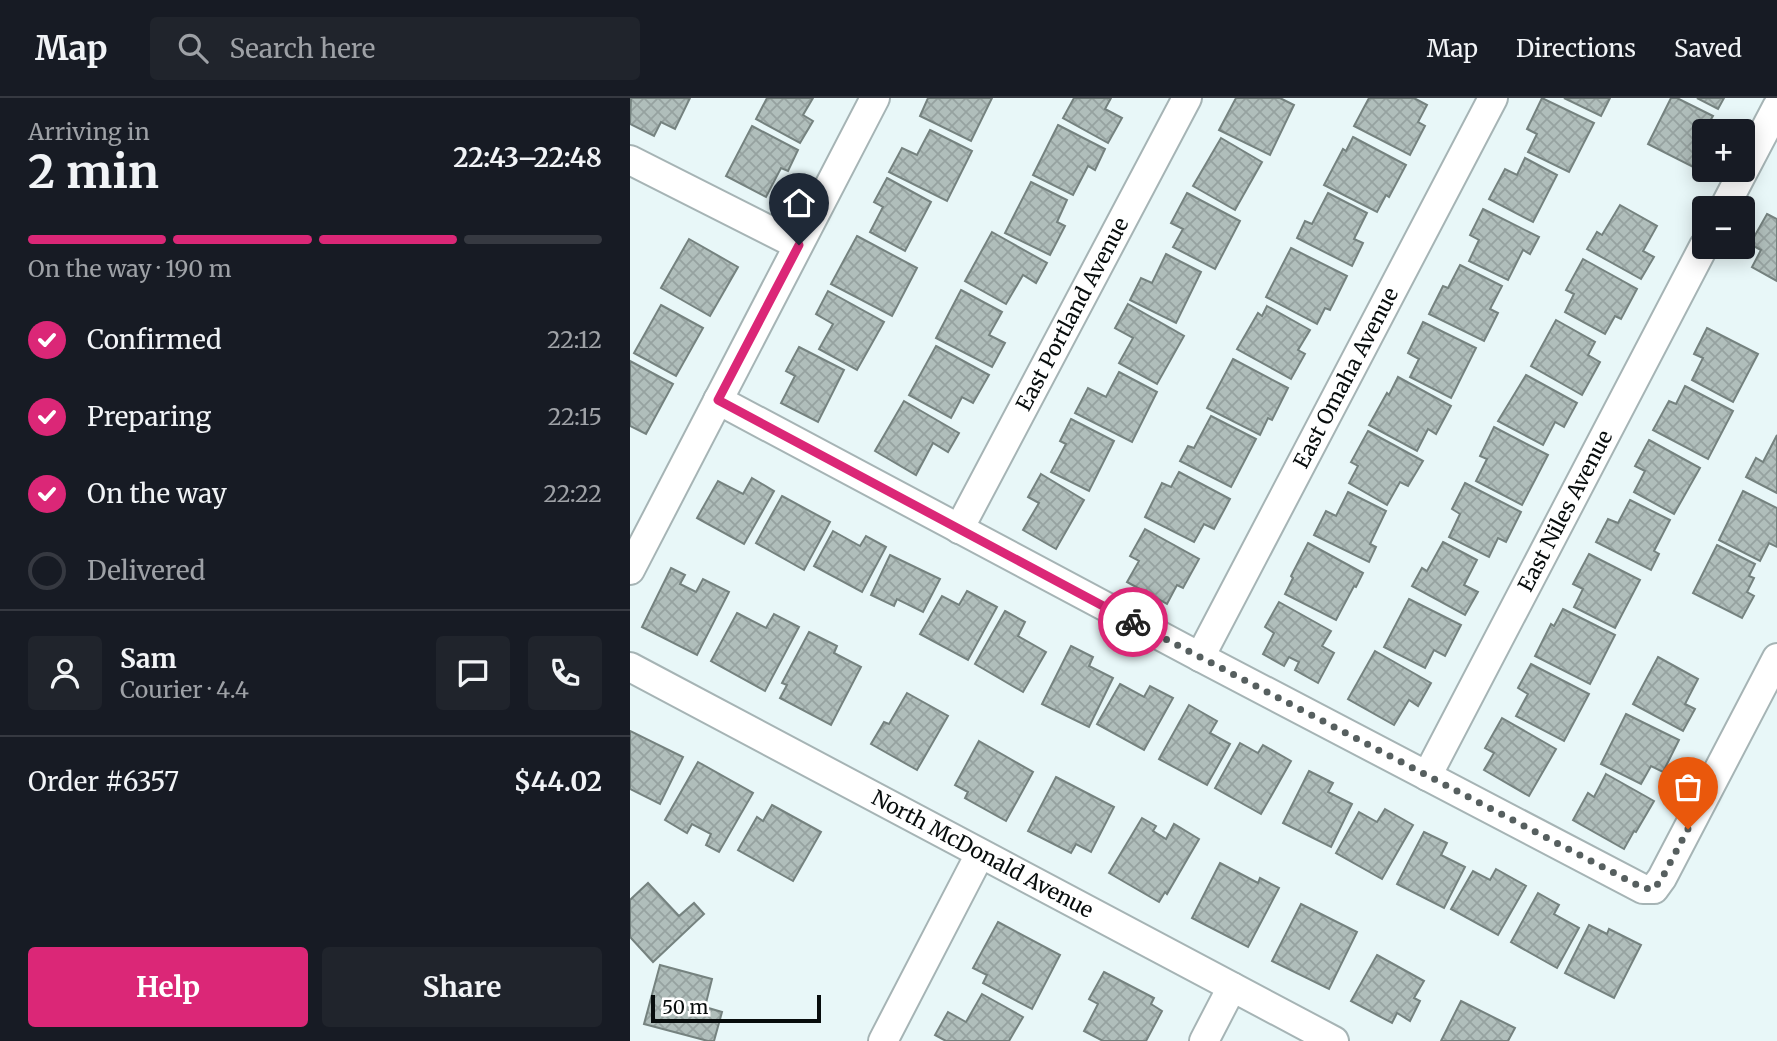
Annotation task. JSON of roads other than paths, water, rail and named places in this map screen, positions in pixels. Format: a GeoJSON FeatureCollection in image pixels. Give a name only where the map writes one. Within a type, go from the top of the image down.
{"type":"FeatureCollection","features":[{"type":"Feature","properties":{"kind":"street"},"geometry":{"type":"LineString","coordinates":[[630,570],[875,98]]}},
{"type":"Feature","properties":{"kind":"street","name":"East Portland Avenue"},"geometry":{"type":"LineString","coordinates":[[959,529],[1186,98]]}},
{"type":"Feature","properties":{"kind":"street","name":"East Omaha Avenue"},"geometry":{"type":"LineString","coordinates":[[1200,657],[1493,98]]}},
{"type":"Feature","properties":{"kind":"street"},"geometry":{"type":"LineString","coordinates":[[1730,196],[1777,107]]}},
{"type":"Feature","properties":{"kind":"street"},"geometry":{"type":"LineString","coordinates":[[630,160],[799,245]]}},
{"type":"Feature","properties":{"kind":"street","name":"East Niles Avenue"},"geometry":{"type":"LineString","coordinates":[[1427,776],[1697,259]]}},
{"type":"Feature","properties":{"kind":"street"},"geometry":{"type":"LineString","coordinates":[[718,400],[1200,657],[1643,888],[1654,889],[1662,878],[1777,658]]}},
{"type":"Feature","properties":{"kind":"street","name":"North McDonald Avenue"},"geometry":{"type":"LineString","coordinates":[[630,667],[1334,1041]]}},
{"type":"Feature","properties":{"kind":"street"},"geometry":{"type":"LineString","coordinates":[[883,1041],[980,854]]}},
{"type":"Feature","properties":{"kind":"street"},"geometry":{"type":"LineString","coordinates":[[1204,1041],[1232,988]]}}]}
